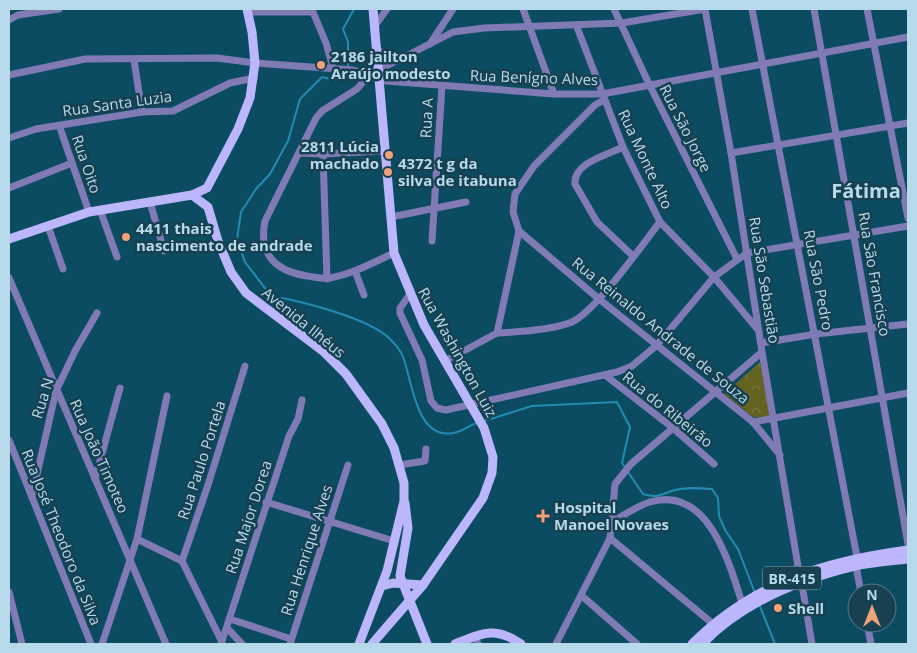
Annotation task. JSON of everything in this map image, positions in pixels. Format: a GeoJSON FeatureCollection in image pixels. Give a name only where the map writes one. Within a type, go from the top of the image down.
{"type":"FeatureCollection","features":[{"type":"Feature","properties":{"kind":"main road","name":"Rua Washington Luiz"},"geometry":{"type":"LineString","coordinates":[[373,9],[394,253],[424,325],[471,404],[491,444],[493,464],[490,481],[483,498],[423,585]]}},
{"type":"Feature","properties":{"kind":"main road"},"geometry":{"type":"LineString","coordinates":[[9,239],[89,212],[150,202],[200,191],[247,110],[255,64],[248,10]]}},
{"type":"Feature","properties":{"kind":"main road"},"geometry":{"type":"LineString","coordinates":[[200,191],[208,206]]}},
{"type":"Feature","properties":{"kind":"main road","name":"Avenida Ilhéus"},"geometry":{"type":"LineString","coordinates":[[200,191],[208,206],[218,240],[238,283],[252,298],[324,352],[346,374],[382,424],[399,465],[404,483],[404,501],[408,528],[400,576],[427,644]]}},
{"type":"Feature","properties":{"kind":"main road","name":"Avenida Ilhéus"},"geometry":{"type":"LineString","coordinates":[[359,644],[382,586],[404,501]]}},
{"type":"Feature","properties":{"kind":"main road","name":"BR-415"},"geometry":{"type":"LineString","coordinates":[[692,644],[713,624],[742,603],[800,579],[856,561],[908,550]]}},
{"type":"Feature","properties":{"kind":"main road","name":"BR-415"},"geometry":{"type":"LineString","coordinates":[[856,561],[908,559]]}},
{"type":"Feature","properties":{"kind":"main road","name":"BR-415"},"geometry":{"type":"LineString","coordinates":[[702,644],[746,610],[800,579]]}},
{"type":"Feature","properties":{"kind":"main road"},"geometry":{"type":"LineString","coordinates":[[382,586],[392,583],[423,585]]}},
{"type":"Feature","properties":{"kind":"main road"},"geometry":{"type":"LineString","coordinates":[[372,644],[423,585]]}},
{"type":"Feature","properties":{"kind":"main road"},"geometry":{"type":"LineString","coordinates":[[455,644],[476,640],[495,632],[504,634],[521,644]]}},
{"type":"Feature","properties":{"kind":"street"},"geometry":{"type":"LineString","coordinates":[[9,20],[18,15],[59,9]]}},
{"type":"Feature","properties":{"kind":"street"},"geometry":{"type":"LineString","coordinates":[[374,27],[387,9]]}},
{"type":"Feature","properties":{"kind":"street"},"geometry":{"type":"LineString","coordinates":[[429,45],[453,9]]}},
{"type":"Feature","properties":{"kind":"street"},"geometry":{"type":"LineString","coordinates":[[523,9],[554,94]]}},
{"type":"Feature","properties":{"kind":"street","name":"Rua São Jorge"},"geometry":{"type":"LineString","coordinates":[[614,9],[736,259]]}},
{"type":"Feature","properties":{"kind":"street"},"geometry":{"type":"LineString","coordinates":[[9,75],[85,59],[217,58],[255,64],[333,68],[362,72],[369,75],[379,75],[399,60],[453,32],[622,24],[705,9]]}},
{"type":"Feature","properties":{"kind":"street","name":"Rua São Sebastião"},"geometry":{"type":"LineString","coordinates":[[556,644],[610,538],[613,493],[618,479],[631,464],[762,352],[731,153],[705,9]]}},
{"type":"Feature","properties":{"kind":"street","name":"Rua São Pedro"},"geometry":{"type":"LineString","coordinates":[[752,9],[816,334],[859,583]]}},
{"type":"Feature","properties":{"kind":"street","name":"Rua São Francisco"},"geometry":{"type":"LineString","coordinates":[[814,9],[905,510],[908,544]]}},
{"type":"Feature","properties":{"kind":"street"},"geometry":{"type":"LineString","coordinates":[[868,9],[908,218]]}},
{"type":"Feature","properties":{"kind":"street"},"geometry":{"type":"LineString","coordinates":[[248,10],[313,12],[326,43],[333,68]]}},
{"type":"Feature","properties":{"kind":"street","name":"Rua Monte Alto"},"geometry":{"type":"LineString","coordinates":[[577,27],[623,147],[660,222],[714,277],[759,331]]}},
{"type":"Feature","properties":{"kind":"street","name":"Rua Benígno Alves"},"geometry":{"type":"LineString","coordinates":[[379,75],[442,86],[603,97],[649,84],[908,37]]}},
{"type":"Feature","properties":{"kind":"street"},"geometry":{"type":"LineString","coordinates":[[376,48],[384,55],[399,60]]}},
{"type":"Feature","properties":{"kind":"street"},"geometry":{"type":"LineString","coordinates":[[134,60],[142,112]]}},
{"type":"Feature","properties":{"kind":"street"},"geometry":{"type":"LineString","coordinates":[[369,75],[356,89],[318,114],[265,221],[263,240],[274,263],[286,271],[327,279],[355,271],[394,253]]}},
{"type":"Feature","properties":{"kind":"street","name":"Rua Santa Luzia"},"geometry":{"type":"LineString","coordinates":[[9,138],[36,129],[59,125],[142,112],[173,110],[230,83],[254,78]]}},
{"type":"Feature","properties":{"kind":"street","name":"Rua A"},"geometry":{"type":"LineString","coordinates":[[432,241],[442,86]]}},
{"type":"Feature","properties":{"kind":"street"},"geometry":{"type":"LineString","coordinates":[[497,333],[519,231],[512,204],[521,183],[554,145],[603,97]]}},
{"type":"Feature","properties":{"kind":"street"},"geometry":{"type":"LineString","coordinates":[[731,153],[778,147],[908,123]]}},
{"type":"Feature","properties":{"kind":"street","name":"Rua Oito"},"geometry":{"type":"LineString","coordinates":[[59,125],[89,212]]}},
{"type":"Feature","properties":{"kind":"street"},"geometry":{"type":"LineString","coordinates":[[623,147],[580,168],[576,173],[575,184],[597,222],[633,256]]}},
{"type":"Feature","properties":{"kind":"street"},"geometry":{"type":"LineString","coordinates":[[299,153],[323,154],[385,151]]}},
{"type":"Feature","properties":{"kind":"street"},"geometry":{"type":"LineString","coordinates":[[323,154],[327,279]]}},
{"type":"Feature","properties":{"kind":"street"},"geometry":{"type":"LineString","coordinates":[[9,188],[72,163]]}},
{"type":"Feature","properties":{"kind":"street"},"geometry":{"type":"LineString","coordinates":[[150,202],[164,251]]}},
{"type":"Feature","properties":{"kind":"street"},"geometry":{"type":"LineString","coordinates":[[391,217],[466,202]]}},
{"type":"Feature","properties":{"kind":"street"},"geometry":{"type":"LineString","coordinates":[[100,210],[117,257]]}},
{"type":"Feature","properties":{"kind":"street"},"geometry":{"type":"LineString","coordinates":[[445,361],[497,333],[563,326],[580,318],[599,299],[660,222]]}},
{"type":"Feature","properties":{"kind":"street"},"geometry":{"type":"LineString","coordinates":[[48,226],[63,270]]}},
{"type":"Feature","properties":{"kind":"street"},"geometry":{"type":"LineString","coordinates":[[410,294],[400,310],[422,360],[431,401],[437,408],[446,410],[605,375],[632,366],[657,345],[714,277],[736,259],[747,253],[908,226]]}},
{"type":"Feature","properties":{"kind":"street","name":"Rua Reinaldo Andrade de Souza"},"geometry":{"type":"LineString","coordinates":[[519,231],[599,299],[753,422],[780,455]]}},
{"type":"Feature","properties":{"kind":"street"},"geometry":{"type":"LineString","coordinates":[[355,271],[364,295]]}},
{"type":"Feature","properties":{"kind":"street","name":"Rua João Timoteo"},"geometry":{"type":"LineString","coordinates":[[9,278],[166,644]]}},
{"type":"Feature","properties":{"kind":"street","name":"Rua N"},"geometry":{"type":"LineString","coordinates":[[32,496],[56,391],[75,351],[97,313]]}},
{"type":"Feature","properties":{"kind":"street"},"geometry":{"type":"LineString","coordinates":[[761,344],[816,334],[908,324]]}},
{"type":"Feature","properties":{"kind":"street"},"geometry":{"type":"LineString","coordinates":[[762,352],[812,644]]}},
{"type":"Feature","properties":{"kind":"street","name":"Rua Paulo Portela"},"geometry":{"type":"LineString","coordinates":[[182,561],[245,366]]}},
{"type":"Feature","properties":{"kind":"street","name":"Rua do Ribeirão"},"geometry":{"type":"LineString","coordinates":[[605,375],[673,428],[714,464]]}},
{"type":"Feature","properties":{"kind":"street"},"geometry":{"type":"LineString","coordinates":[[95,478],[120,388]]}},
{"type":"Feature","properties":{"kind":"street"},"geometry":{"type":"LineString","coordinates":[[753,422],[773,420],[908,393]]}},
{"type":"Feature","properties":{"kind":"street"},"geometry":{"type":"LineString","coordinates":[[102,644],[137,539],[167,396]]}},
{"type":"Feature","properties":{"kind":"street","name":"Rua Major Dorea"},"geometry":{"type":"LineString","coordinates":[[221,643],[266,502],[289,436],[298,419],[302,400]]}},
{"type":"Feature","properties":{"kind":"street","name":"Rua José Theodoro da Silva"},"geometry":{"type":"LineString","coordinates":[[9,440],[91,644]]}},
{"type":"Feature","properties":{"kind":"street"},"geometry":{"type":"LineString","coordinates":[[399,465],[425,461],[426,449]]}},
{"type":"Feature","properties":{"kind":"street","name":"Rua Henrique Alves"},"geometry":{"type":"LineString","coordinates":[[290,641],[348,465]]}},
{"type":"Feature","properties":{"kind":"street"},"geometry":{"type":"LineString","coordinates":[[612,522],[650,502],[673,500],[687,505],[704,520],[723,546],[742,603]]}},
{"type":"Feature","properties":{"kind":"street"},"geometry":{"type":"LineString","coordinates":[[266,502],[394,541]]}},
{"type":"Feature","properties":{"kind":"street"},"geometry":{"type":"LineString","coordinates":[[610,538],[713,624]]}},
{"type":"Feature","properties":{"kind":"street"},"geometry":{"type":"LineString","coordinates":[[137,539],[182,561],[221,643]]}},
{"type":"Feature","properties":{"kind":"street"},"geometry":{"type":"LineString","coordinates":[[9,592],[22,644]]}},
{"type":"Feature","properties":{"kind":"street"},"geometry":{"type":"LineString","coordinates":[[582,596],[637,644]]}},
{"type":"Feature","properties":{"kind":"street"},"geometry":{"type":"LineString","coordinates":[[230,618],[290,641]]}},
{"type":"Feature","properties":{"kind":"street"},"geometry":{"type":"LineString","coordinates":[[227,628],[242,644]]}},
{"type":"Feature","properties":{"kind":"street"},"geometry":{"type":"LineString","coordinates":[[159,644],[162,637]]}},
{"type":"Feature","properties":{"kind":"green space"},"geometry":{"type":"Polygon","coordinates":[[[760,362],[770,417],[753,417],[724,394],[760,362]]]}},
{"type":"Feature","properties":{"kind":"waterway"},"geometry":{"type":"LineString","coordinates":[[348,67],[348,42],[343,29],[354,9]]}},
{"type":"Feature","properties":{"kind":"waterway"},"geometry":{"type":"LineString","coordinates":[[346,71],[343,77],[334,80],[322,77],[300,99],[288,141],[270,174],[256,189],[241,212],[237,239],[245,262],[271,296],[316,306],[351,317],[380,331],[390,339],[402,355],[418,406],[423,418],[431,427],[441,433],[453,433],[477,423]]}},
{"type":"Feature","properties":{"kind":"waterway"},"geometry":{"type":"LineString","coordinates":[[484,421],[532,406],[617,402],[630,427],[622,463],[625,467]]}},
{"type":"Feature","properties":{"kind":"waterway"},"geometry":{"type":"LineString","coordinates":[[628,472],[643,494],[653,496],[684,488],[712,489],[718,498],[719,516],[725,530],[738,549],[755,593]]}},
{"type":"Feature","properties":{"kind":"waterway"},"geometry":{"type":"LineString","coordinates":[[759,604],[775,644]]}},
{"type":"Feature","properties":{"kind":"place","name":"2186 jailton Araújo modesto"},"geometry":{"type":"Point","coordinates":[321,65]}},
{"type":"Feature","properties":{"kind":"place","name":"2811 Lúcia machado"},"geometry":{"type":"Point","coordinates":[389,155]}},
{"type":"Feature","properties":{"kind":"place","name":"4372 t g da silva de itabuna"},"geometry":{"type":"Point","coordinates":[388,172]}},
{"type":"Feature","properties":{"kind":"place","name":"4411 thais nascimento de andrade"},"geometry":{"type":"Point","coordinates":[126,237]}},
{"type":"Feature","properties":{"kind":"place","name":"Hospital Manoel Novaes"},"geometry":{"type":"Point","coordinates":[543,516]}},
{"type":"Feature","properties":{"kind":"place","name":"Shell"},"geometry":{"type":"Point","coordinates":[778,608]}},
{"type":"Feature","properties":{"kind":"district","name":"Fátima"},"geometry":{"type":"Point","coordinates":[866,190]}}]}
